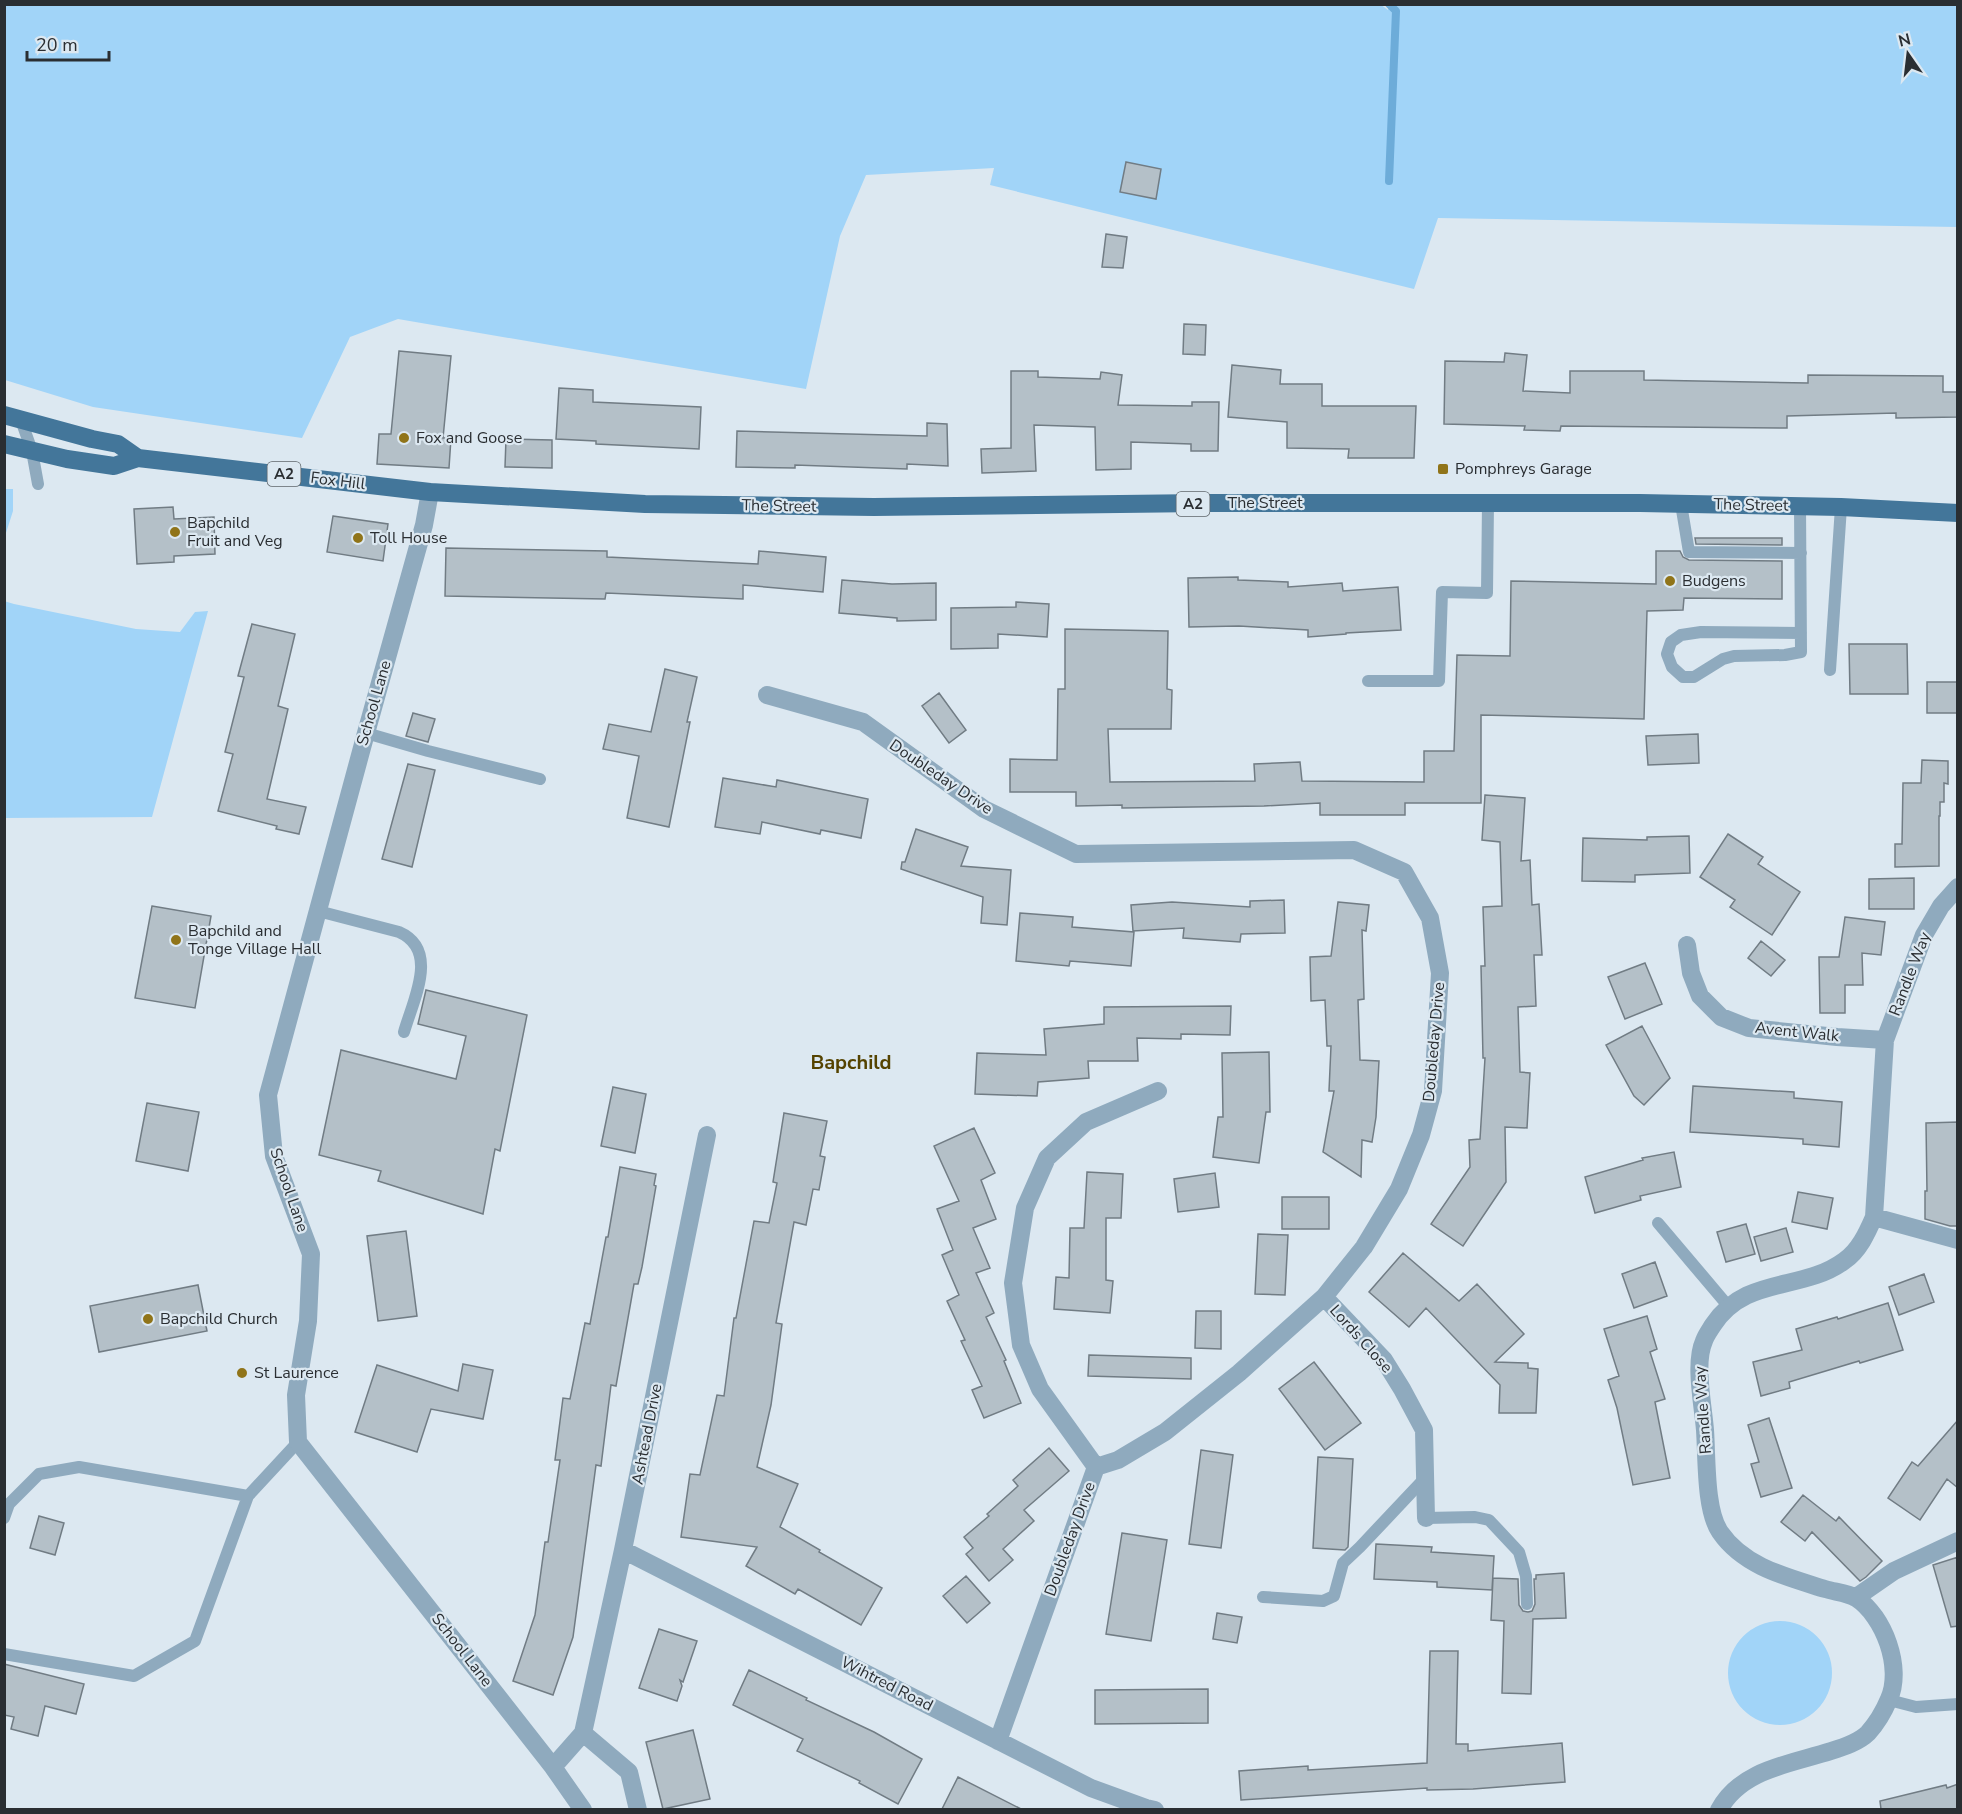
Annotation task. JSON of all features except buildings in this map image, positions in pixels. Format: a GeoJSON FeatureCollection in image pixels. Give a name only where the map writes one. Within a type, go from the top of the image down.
{"type":"FeatureCollection","features":[{"type":"Feature","properties":{"kind":"main road","name":"Fox Hill"},"geometry":{"type":"LineString","coordinates":[[13,417],[118,444],[138,458]]}},
{"type":"Feature","properties":{"kind":"main road","name":"Fox Hill"},"geometry":{"type":"LineString","coordinates":[[4,444],[67,459],[114,466],[138,458],[430,492]]}},
{"type":"Feature","properties":{"kind":"main road","name":"The Street"},"geometry":{"type":"LineString","coordinates":[[430,492],[645,504],[828,506],[1681,504],[1841,507],[1958,513]]}},
{"type":"Feature","properties":{"kind":"street","name":"School Lane"},"geometry":{"type":"LineString","coordinates":[[430,492],[424,525],[268,1095],[274,1156],[311,1254],[308,1321],[296,1395],[298,1442],[554,1767],[583,1809]]}},
{"type":"Feature","properties":{"kind":"street","name":"Doubleday Drive"},"geometry":{"type":"LineString","coordinates":[[767,695],[863,723],[984,809],[1076,854],[1354,850],[1404,872],[1430,918],[1440,973],[1433,1091],[1421,1135],[1399,1189],[1364,1247],[1324,1297],[1239,1374],[1165,1432],[1118,1460],[1096,1467],[998,1740]]}},
{"type":"Feature","properties":{"kind":"street","name":"Randle Way"},"geometry":{"type":"LineString","coordinates":[[1855,1598],[1758,1566],[1734,1549],[1719,1531],[1710,1508],[1699,1370],[1704,1340],[1719,1316],[1729,1307],[1750,1293],[1825,1272],[1845,1261],[1857,1249],[1875,1217],[1885,1040],[1924,935],[1941,906],[1958,887]]}},
{"type":"Feature","properties":{"kind":"street","name":"Avent Walk"},"geometry":{"type":"LineString","coordinates":[[1687,945],[1691,973],[1700,996],[1721,1017],[1749,1028],[1885,1040]]}},
{"type":"Feature","properties":{"kind":"street"},"geometry":{"type":"LineString","coordinates":[[1096,1467],[1040,1389],[1021,1345],[1013,1283],[1025,1208],[1047,1158],[1086,1122],[1158,1091]]}},
{"type":"Feature","properties":{"kind":"street","name":"Ashtead Drive"},"geometry":{"type":"LineString","coordinates":[[554,1767],[583,1733],[623,1550],[707,1135]]}},
{"type":"Feature","properties":{"kind":"street"},"geometry":{"type":"LineString","coordinates":[[1875,1217],[1958,1240]]}},
{"type":"Feature","properties":{"kind":"street","name":"Lords Close"},"geometry":{"type":"LineString","coordinates":[[1324,1297],[1384,1360],[1424,1430],[1426,1518]]}},
{"type":"Feature","properties":{"kind":"street"},"geometry":{"type":"LineString","coordinates":[[1719,1809],[1732,1790],[1751,1777],[1846,1746],[1867,1735],[1889,1700],[1893,1689],[1895,1668],[1881,1628],[1855,1598],[1894,1571],[1958,1541]]}},
{"type":"Feature","properties":{"kind":"street","name":"Wihtred Road"},"geometry":{"type":"LineString","coordinates":[[623,1550],[1091,1788],[1146,1808],[1155,1809]]}},
{"type":"Feature","properties":{"kind":"street"},"geometry":{"type":"LineString","coordinates":[[583,1733],[629,1772],[638,1809]]}},
{"type":"Feature","properties":{"kind":"lane"},"geometry":{"type":"LineString","coordinates":[[13,417],[32,450],[38,484]]}},
{"type":"Feature","properties":{"kind":"lane"},"geometry":{"type":"LineString","coordinates":[[1368,681],[1439,681],[1442,592],[1487,593],[1488,503]]}},
{"type":"Feature","properties":{"kind":"lane"},"geometry":{"type":"LineString","coordinates":[[1681,504],[1689,552],[1801,553]]}},
{"type":"Feature","properties":{"kind":"lane"},"geometry":{"type":"LineString","coordinates":[[1800,506],[1801,553],[1801,633],[1801,652],[1785,655],[1734,656],[1723,659],[1694,677],[1683,677],[1672,667],[1667,654],[1671,642],[1681,635],[1701,632],[1801,633]]}},
{"type":"Feature","properties":{"kind":"lane"},"geometry":{"type":"LineString","coordinates":[[1830,670],[1841,507]]}},
{"type":"Feature","properties":{"kind":"lane"},"geometry":{"type":"LineString","coordinates":[[366,733],[540,779]]}},
{"type":"Feature","properties":{"kind":"lane"},"geometry":{"type":"LineString","coordinates":[[318,910],[399,932],[410,937],[419,948],[422,961],[420,978],[404,1032]]}},
{"type":"Feature","properties":{"kind":"lane"},"geometry":{"type":"LineString","coordinates":[[1658,1223],[1729,1307]]}},
{"type":"Feature","properties":{"kind":"lane"},"geometry":{"type":"LineString","coordinates":[[4,1654],[134,1676],[195,1641],[248,1496],[298,1442]]}},
{"type":"Feature","properties":{"kind":"lane"},"geometry":{"type":"LineString","coordinates":[[4,1518],[9,1504],[39,1474],[79,1467],[248,1496]]}},
{"type":"Feature","properties":{"kind":"lane"},"geometry":{"type":"LineString","coordinates":[[1263,1597],[1323,1601],[1334,1596],[1342,1563],[1425,1478]]}},
{"type":"Feature","properties":{"kind":"lane"},"geometry":{"type":"LineString","coordinates":[[1426,1518],[1475,1517],[1489,1520],[1520,1552],[1526,1576],[1527,1604]]}},
{"type":"Feature","properties":{"kind":"lane"},"geometry":{"type":"LineString","coordinates":[[1889,1700],[1916,1707],[1958,1704]]}},
{"type":"Feature","properties":{"kind":"shaded area"},"geometry":{"type":"Polygon","coordinates":[[[1380,4],[1388,10],[1388,4],[1957,5],[1957,227],[1438,218],[1414,289],[990,185],[994,168],[866,175],[840,236],[806,389],[398,319],[350,337],[302,438],[93,407],[5,380],[5,5],[1380,4]]]}},
{"type":"Feature","properties":{"kind":"shaded area"},"geometry":{"type":"Polygon","coordinates":[[[5,489],[13,489],[13,511],[5,536],[5,489]]]}},
{"type":"Feature","properties":{"kind":"shaded area"},"geometry":{"type":"Polygon","coordinates":[[[4,601],[136,629],[180,632],[195,612],[208,611],[152,817],[5,818],[4,601]]]}},
{"type":"Feature","properties":{"kind":"shaded area"},"geometry":{"type":"Polygon","coordinates":[[[1780,1621],[1800,1625],[1809,1630],[1823,1644],[1828,1653],[1832,1673],[1828,1693],[1823,1702],[1809,1716],[1800,1721],[1780,1725],[1760,1721],[1751,1716],[1737,1702],[1732,1693],[1728,1673],[1732,1653],[1737,1644],[1751,1630],[1760,1625],[1780,1621]]]}},
{"type":"Feature","properties":{"kind":"waterway"},"geometry":{"type":"LineString","coordinates":[[1389,4],[1396,11],[1389,181]]}},
{"type":"Feature","properties":{"kind":"place","name":"Fox and Goose"},"geometry":{"type":"Point","coordinates":[404,438]}},
{"type":"Feature","properties":{"kind":"place","name":"Pomphreys Garage"},"geometry":{"type":"Point","coordinates":[1443,469]}},
{"type":"Feature","properties":{"kind":"place","name":"Bapchild Fruit and Veg"},"geometry":{"type":"Point","coordinates":[175,532]}},
{"type":"Feature","properties":{"kind":"place","name":"Toll House"},"geometry":{"type":"Point","coordinates":[358,538]}},
{"type":"Feature","properties":{"kind":"place","name":"Budgens"},"geometry":{"type":"Point","coordinates":[1670,581]}},
{"type":"Feature","properties":{"kind":"place","name":"Bapchild and Tonge Village Hall"},"geometry":{"type":"Point","coordinates":[176,940]}},
{"type":"Feature","properties":{"kind":"place","name":"Bapchild Church"},"geometry":{"type":"Point","coordinates":[148,1319]}},
{"type":"Feature","properties":{"kind":"place","name":"St Laurence"},"geometry":{"type":"Point","coordinates":[242,1373]}},
{"type":"Feature","properties":{"kind":"district","name":"Bapchild"},"geometry":{"type":"Point","coordinates":[851,1062]}}]}
